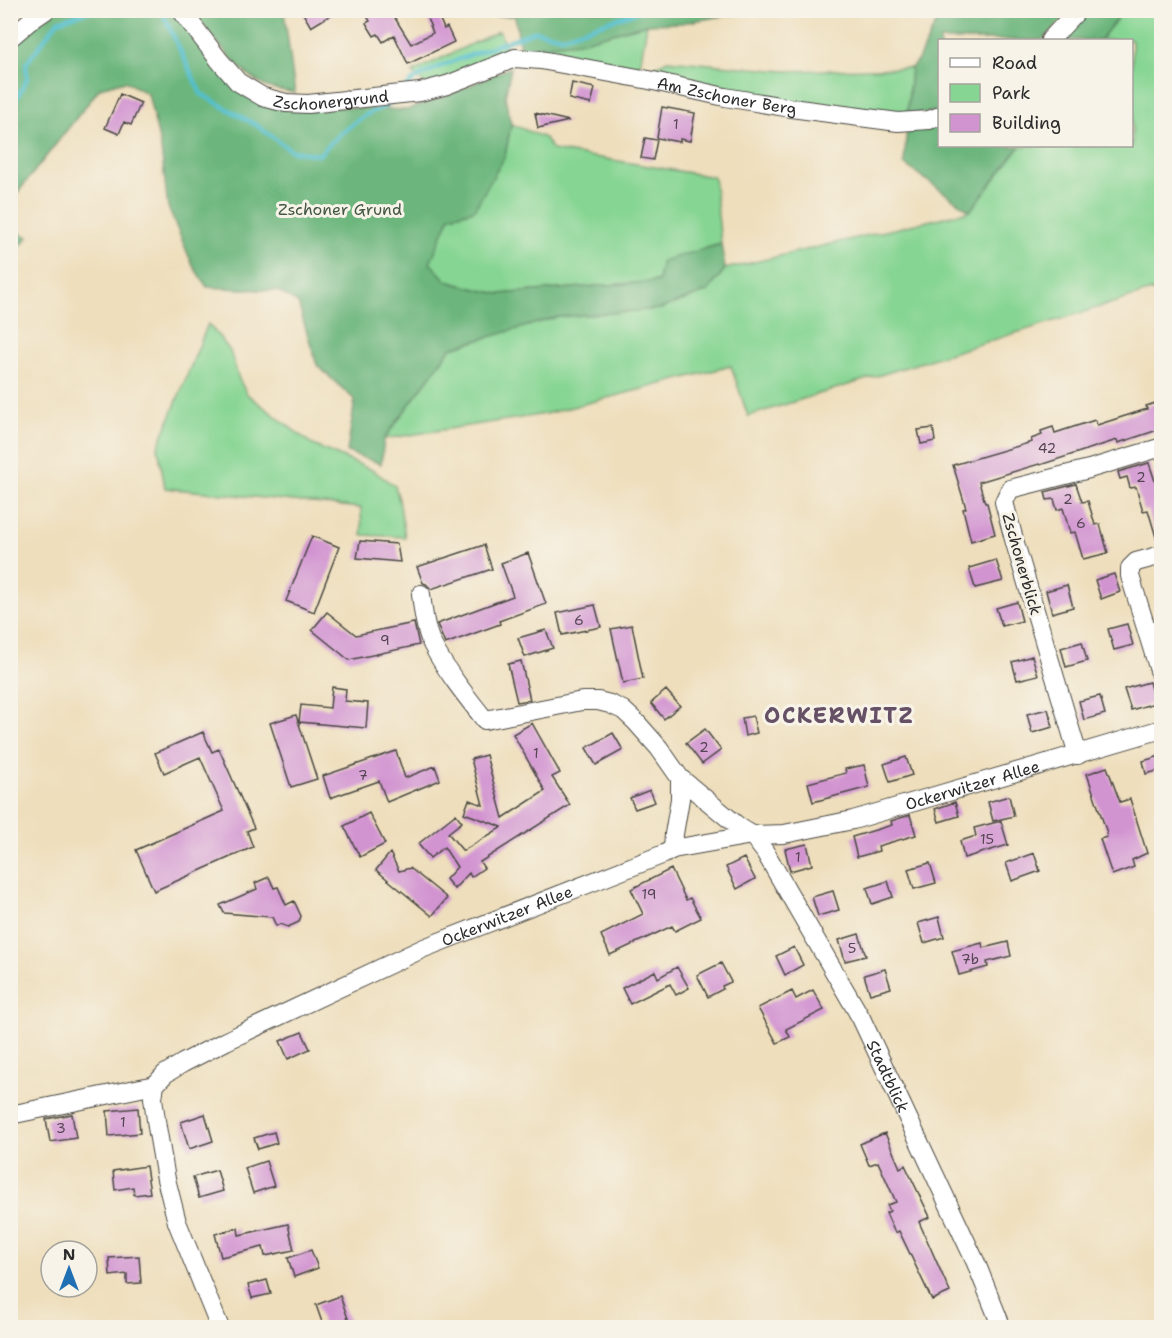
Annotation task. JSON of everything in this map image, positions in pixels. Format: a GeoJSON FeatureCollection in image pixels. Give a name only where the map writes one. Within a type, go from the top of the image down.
{"type":"FeatureCollection","features":[{"type":"Feature","properties":{"kind":"street"},"geometry":{"type":"LineString","coordinates":[[10,38],[45,10]]}},
{"type":"Feature","properties":{"kind":"street","name":"Zschonergrund"},"geometry":{"type":"LineString","coordinates":[[181,10],[238,82],[263,97],[286,103],[308,104],[412,92],[447,85],[515,58]]}},
{"type":"Feature","properties":{"kind":"street"},"geometry":{"type":"LineString","coordinates":[[1051,39],[1078,10]]}},
{"type":"Feature","properties":{"kind":"street","name":"Am Zschoner Berg"},"geometry":{"type":"LineString","coordinates":[[515,58],[562,63],[725,97],[791,108],[898,122],[929,120],[938,116]]}},
{"type":"Feature","properties":{"kind":"street","name":"Zschonerblick"},"geometry":{"type":"LineString","coordinates":[[1077,755],[1004,502],[1010,489],[1089,469],[1161,447]]}},
{"type":"Feature","properties":{"kind":"street"},"geometry":{"type":"LineString","coordinates":[[1161,555],[1136,562],[1130,568],[1130,576],[1161,680]]}},
{"type":"Feature","properties":{"kind":"street"},"geometry":{"type":"LineString","coordinates":[[421,594],[424,620],[432,643],[456,682],[485,720],[582,700],[610,704],[623,710],[636,722],[659,748],[680,778],[753,835]]}},
{"type":"Feature","properties":{"kind":"street","name":"Ockerwitzer Allee"},"geometry":{"type":"LineString","coordinates":[[155,1085],[165,1074],[200,1054],[424,948],[673,849],[753,835],[784,834],[853,820],[1161,729]]}},
{"type":"Feature","properties":{"kind":"street"},"geometry":{"type":"LineString","coordinates":[[673,849],[680,799],[680,778]]}},
{"type":"Feature","properties":{"kind":"street","name":"Stadtblick"},"geometry":{"type":"LineString","coordinates":[[753,835],[861,1018],[976,1263],[1002,1328]]}},
{"type":"Feature","properties":{"kind":"street"},"geometry":{"type":"LineString","coordinates":[[10,1115],[155,1085],[153,1098],[157,1127],[166,1179],[177,1222],[220,1328]]}},
{"type":"Feature","properties":{"kind":"green space","name":"Zschoner Grund"},"geometry":{"type":"Polygon","coordinates":[[[56,11],[172,11],[215,65],[245,96],[336,107],[407,110],[451,94],[511,67],[505,97],[511,124],[505,156],[474,210],[450,216],[430,263],[447,281],[499,294],[658,281],[662,261],[721,244],[725,269],[708,291],[660,309],[558,317],[451,348],[384,439],[381,464],[347,452],[355,400],[317,365],[298,303],[278,291],[207,287],[193,266],[168,207],[161,148],[148,94],[125,81],[100,88],[11,201],[11,49],[32,28],[56,11]]]}},
{"type":"Feature","properties":{"kind":"green space"},"geometry":{"type":"Polygon","coordinates":[[[192,11],[284,11],[295,93],[267,87],[257,81],[236,64],[192,11]]]}},
{"type":"Feature","properties":{"kind":"green space"},"geometry":{"type":"Polygon","coordinates":[[[471,11],[754,11],[681,23],[647,24],[579,42],[520,48],[515,16],[487,16],[471,11]]]}},
{"type":"Feature","properties":{"kind":"green space"},"geometry":{"type":"Polygon","coordinates":[[[942,11],[1072,11],[1043,39],[938,39],[938,111],[907,116],[911,68],[918,60],[942,11]]]}},
{"type":"Feature","properties":{"kind":"green space"},"geometry":{"type":"Polygon","coordinates":[[[1084,11],[1123,11],[1101,39],[1057,39],[1084,11]]]}},
{"type":"Feature","properties":{"kind":"green space"},"geometry":{"type":"Polygon","coordinates":[[[1123,11],[1161,11],[1161,288],[748,416],[731,366],[545,414],[384,439],[451,348],[558,317],[660,309],[708,291],[725,269],[970,211],[1019,147],[1133,147],[1133,39],[1101,39],[1123,11]]]}},
{"type":"Feature","properties":{"kind":"green space"},"geometry":{"type":"Polygon","coordinates":[[[647,24],[640,66],[520,48],[579,42],[647,24]]]}},
{"type":"Feature","properties":{"kind":"green space"},"geometry":{"type":"Polygon","coordinates":[[[499,31],[509,53],[427,86],[412,73],[425,66],[499,31]]]}},
{"type":"Feature","properties":{"kind":"green space"},"geometry":{"type":"Polygon","coordinates":[[[667,60],[784,71],[911,68],[907,116],[790,102],[658,77],[655,67],[667,60]]]}},
{"type":"Feature","properties":{"kind":"green space"},"geometry":{"type":"Polygon","coordinates":[[[938,123],[938,147],[1019,147],[970,211],[904,164],[907,127],[938,123]]]}},
{"type":"Feature","properties":{"kind":"green space"},"geometry":{"type":"Polygon","coordinates":[[[511,124],[545,138],[552,150],[714,177],[721,244],[662,261],[658,281],[499,294],[447,281],[429,263],[450,216],[474,210],[505,156],[511,124]]]}},
{"type":"Feature","properties":{"kind":"green space"},"geometry":{"type":"Polygon","coordinates":[[[11,229],[28,237],[11,257],[11,229]]]}},
{"type":"Feature","properties":{"kind":"green space"},"geometry":{"type":"Polygon","coordinates":[[[208,324],[230,351],[239,379],[247,394],[313,445],[372,470],[395,486],[405,537],[362,535],[361,508],[165,488],[158,447],[208,324]]]}},
{"type":"Feature","properties":{"kind":"building"},"geometry":{"type":"Polygon","coordinates":[[[301,10],[339,10],[311,27],[301,10]]]}},
{"type":"Feature","properties":{"kind":"building"},"geometry":{"type":"Polygon","coordinates":[[[363,10],[390,10],[411,44],[433,33],[424,10],[436,10],[444,29],[447,27],[454,42],[408,64],[394,35],[383,42],[378,34],[374,36],[366,23],[370,21],[363,10]]]}},
{"type":"Feature","properties":{"kind":"building"},"geometry":{"type":"Polygon","coordinates":[[[572,83],[595,88],[591,104],[569,99],[572,83]]]}},
{"type":"Feature","properties":{"kind":"building"},"geometry":{"type":"Polygon","coordinates":[[[120,94],[141,103],[131,125],[124,122],[119,134],[105,128],[120,94]]]}},
{"type":"Feature","properties":{"kind":"building"},"geometry":{"type":"Polygon","coordinates":[[[662,107],[695,113],[690,141],[680,139],[680,142],[657,138],[662,107]]]}},
{"type":"Feature","properties":{"kind":"building"},"geometry":{"type":"Polygon","coordinates":[[[535,113],[569,121],[538,128],[535,113]]]}},
{"type":"Feature","properties":{"kind":"building"},"geometry":{"type":"Polygon","coordinates":[[[645,138],[657,140],[653,160],[641,158],[645,138]]]}},
{"type":"Feature","properties":{"kind":"building"},"geometry":{"type":"Polygon","coordinates":[[[1161,401],[1161,429],[979,482],[995,534],[971,541],[963,509],[966,508],[953,465],[1032,442],[1031,439],[1042,435],[1041,431],[1053,427],[1055,433],[1095,420],[1097,425],[1147,409],[1146,406],[1161,401]]]}},
{"type":"Feature","properties":{"kind":"building"},"geometry":{"type":"Polygon","coordinates":[[[933,428],[935,441],[921,444],[918,430],[933,428]]]}},
{"type":"Feature","properties":{"kind":"building"},"geometry":{"type":"Polygon","coordinates":[[[1149,463],[1155,481],[1161,479],[1161,544],[1158,544],[1148,510],[1143,511],[1136,487],[1130,488],[1127,477],[1120,479],[1118,472],[1149,463]]]}},
{"type":"Feature","properties":{"kind":"building"},"geometry":{"type":"Polygon","coordinates":[[[1076,484],[1082,502],[1088,501],[1095,525],[1100,524],[1108,553],[1083,559],[1075,532],[1070,533],[1063,508],[1057,510],[1054,499],[1047,500],[1045,492],[1076,484]]]}},
{"type":"Feature","properties":{"kind":"building"},"geometry":{"type":"Polygon","coordinates":[[[312,536],[339,547],[314,612],[286,601],[312,536]]]}},
{"type":"Feature","properties":{"kind":"building"},"geometry":{"type":"Polygon","coordinates":[[[360,541],[397,544],[400,562],[357,558],[360,541]]]}},
{"type":"Feature","properties":{"kind":"building"},"geometry":{"type":"Polygon","coordinates":[[[484,545],[492,569],[431,589],[423,583],[417,567],[484,545]]]}},
{"type":"Feature","properties":{"kind":"building"},"geometry":{"type":"Polygon","coordinates":[[[528,553],[546,604],[445,644],[437,624],[513,596],[501,563],[528,553]]]}},
{"type":"Feature","properties":{"kind":"building"},"geometry":{"type":"Polygon","coordinates":[[[996,560],[1003,581],[975,588],[969,568],[996,560]]]}},
{"type":"Feature","properties":{"kind":"building"},"geometry":{"type":"Polygon","coordinates":[[[1114,574],[1120,592],[1101,599],[1095,580],[1114,574]]]}},
{"type":"Feature","properties":{"kind":"building"},"geometry":{"type":"Polygon","coordinates":[[[1067,585],[1073,607],[1052,613],[1046,591],[1067,585]]]}},
{"type":"Feature","properties":{"kind":"building"},"geometry":{"type":"Polygon","coordinates":[[[1017,602],[1022,621],[1002,626],[996,608],[1017,602]]]}},
{"type":"Feature","properties":{"kind":"building"},"geometry":{"type":"Polygon","coordinates":[[[595,605],[601,627],[562,635],[557,613],[595,605]]]}},
{"type":"Feature","properties":{"kind":"building"},"geometry":{"type":"Polygon","coordinates":[[[327,612],[356,635],[414,623],[419,645],[349,660],[312,630],[327,612]]]}},
{"type":"Feature","properties":{"kind":"building"},"geometry":{"type":"Polygon","coordinates":[[[1127,624],[1133,645],[1114,650],[1108,629],[1127,624]]]}},
{"type":"Feature","properties":{"kind":"building"},"geometry":{"type":"Polygon","coordinates":[[[632,625],[643,679],[623,683],[611,629],[632,625]]]}},
{"type":"Feature","properties":{"kind":"building"},"geometry":{"type":"Polygon","coordinates":[[[546,630],[553,648],[525,657],[518,638],[546,630]]]}},
{"type":"Feature","properties":{"kind":"building"},"geometry":{"type":"Polygon","coordinates":[[[1082,642],[1087,661],[1066,667],[1061,648],[1082,642]]]}},
{"type":"Feature","properties":{"kind":"building"},"geometry":{"type":"Polygon","coordinates":[[[1032,656],[1038,675],[1017,680],[1012,662],[1032,656]]]}},
{"type":"Feature","properties":{"kind":"building"},"geometry":{"type":"Polygon","coordinates":[[[521,661],[530,700],[517,702],[508,664],[521,661]]]}},
{"type":"Feature","properties":{"kind":"building"},"geometry":{"type":"Polygon","coordinates":[[[1149,682],[1155,703],[1131,710],[1124,689],[1149,682]]]}},
{"type":"Feature","properties":{"kind":"building"},"geometry":{"type":"Polygon","coordinates":[[[332,687],[346,689],[345,701],[368,703],[366,728],[299,722],[301,705],[330,708],[332,687]]]}},
{"type":"Feature","properties":{"kind":"building"},"geometry":{"type":"Polygon","coordinates":[[[666,690],[680,706],[664,719],[651,703],[666,690]]]}},
{"type":"Feature","properties":{"kind":"building"},"geometry":{"type":"Polygon","coordinates":[[[1100,696],[1105,714],[1084,720],[1079,701],[1100,696]]]}},
{"type":"Feature","properties":{"kind":"building"},"geometry":{"type":"Polygon","coordinates":[[[1048,709],[1053,727],[1032,733],[1027,714],[1048,709]]]}},
{"type":"Feature","properties":{"kind":"building"},"geometry":{"type":"Polygon","coordinates":[[[296,715],[317,779],[291,787],[270,723],[296,715]]]}},
{"type":"Feature","properties":{"kind":"building"},"geometry":{"type":"Polygon","coordinates":[[[753,716],[757,733],[745,736],[742,718],[753,716]]]}},
{"type":"Feature","properties":{"kind":"building"},"geometry":{"type":"Polygon","coordinates":[[[532,723],[560,773],[552,777],[570,805],[480,862],[484,868],[471,877],[469,873],[454,889],[446,879],[457,867],[444,847],[430,858],[418,844],[456,814],[462,822],[448,833],[463,851],[502,827],[464,813],[469,800],[483,805],[471,759],[486,755],[503,818],[545,791],[513,734],[532,723]]]}},
{"type":"Feature","properties":{"kind":"building"},"geometry":{"type":"Polygon","coordinates":[[[705,729],[721,750],[702,764],[686,743],[705,729]]]}},
{"type":"Feature","properties":{"kind":"building"},"geometry":{"type":"Polygon","coordinates":[[[203,732],[212,752],[219,749],[254,828],[247,831],[253,847],[154,891],[136,850],[224,811],[200,757],[164,773],[155,753],[203,732]]]}},
{"type":"Feature","properties":{"kind":"building"},"geometry":{"type":"Polygon","coordinates":[[[613,733],[623,750],[596,765],[586,748],[613,733]]]}},
{"type":"Feature","properties":{"kind":"building"},"geometry":{"type":"Polygon","coordinates":[[[396,751],[405,778],[435,766],[440,780],[387,802],[379,781],[330,798],[323,776],[396,751]]]}},
{"type":"Feature","properties":{"kind":"building"},"geometry":{"type":"Polygon","coordinates":[[[1160,756],[1161,770],[1146,774],[1143,761],[1160,756]]]}},
{"type":"Feature","properties":{"kind":"building"},"geometry":{"type":"Polygon","coordinates":[[[906,757],[912,775],[890,782],[884,764],[906,757]]]}},
{"type":"Feature","properties":{"kind":"building"},"geometry":{"type":"Polygon","coordinates":[[[864,765],[869,787],[813,802],[808,783],[846,773],[845,769],[864,765]]]}},
{"type":"Feature","properties":{"kind":"building"},"geometry":{"type":"Polygon","coordinates":[[[1107,767],[1120,802],[1130,799],[1147,853],[1132,860],[1134,867],[1112,875],[1100,839],[1107,837],[1107,833],[1087,774],[1107,767]]]}},
{"type":"Feature","properties":{"kind":"building"},"geometry":{"type":"Polygon","coordinates":[[[650,790],[655,802],[635,809],[630,798],[650,790]]]}},
{"type":"Feature","properties":{"kind":"building"},"geometry":{"type":"Polygon","coordinates":[[[1009,796],[1014,816],[993,821],[988,802],[1009,796]]]}},
{"type":"Feature","properties":{"kind":"building"},"geometry":{"type":"Polygon","coordinates":[[[955,802],[959,816],[939,822],[935,809],[955,802]]]}},
{"type":"Feature","properties":{"kind":"building"},"geometry":{"type":"Polygon","coordinates":[[[369,813],[385,844],[360,857],[344,826],[369,813]]]}},
{"type":"Feature","properties":{"kind":"building"},"geometry":{"type":"Polygon","coordinates":[[[910,815],[916,835],[878,846],[879,851],[857,857],[852,837],[892,825],[891,821],[910,815]]]}},
{"type":"Feature","properties":{"kind":"building"},"geometry":{"type":"Polygon","coordinates":[[[1001,821],[1008,845],[964,858],[960,841],[976,836],[974,828],[1001,821]]]}},
{"type":"Feature","properties":{"kind":"building"},"geometry":{"type":"Polygon","coordinates":[[[807,844],[812,865],[790,871],[785,849],[807,844]]]}},
{"type":"Feature","properties":{"kind":"building"},"geometry":{"type":"Polygon","coordinates":[[[390,853],[399,871],[410,868],[447,898],[432,916],[376,870],[390,853]]]}},
{"type":"Feature","properties":{"kind":"building"},"geometry":{"type":"Polygon","coordinates":[[[1034,853],[1040,871],[1012,881],[1006,863],[1034,853]]]}},
{"type":"Feature","properties":{"kind":"building"},"geometry":{"type":"Polygon","coordinates":[[[744,858],[755,879],[737,889],[726,867],[744,858]]]}},
{"type":"Feature","properties":{"kind":"building"},"geometry":{"type":"Polygon","coordinates":[[[930,863],[936,883],[914,889],[908,869],[930,863]]]}},
{"type":"Feature","properties":{"kind":"building"},"geometry":{"type":"Polygon","coordinates":[[[671,869],[686,900],[690,898],[701,918],[675,931],[672,926],[610,955],[601,935],[643,914],[631,889],[671,869]]]}},
{"type":"Feature","properties":{"kind":"building"},"geometry":{"type":"Polygon","coordinates":[[[269,877],[274,888],[278,887],[286,905],[294,901],[301,916],[299,922],[288,927],[280,924],[276,926],[272,917],[224,913],[220,905],[257,889],[255,883],[269,877]]]}},
{"type":"Feature","properties":{"kind":"building"},"geometry":{"type":"Polygon","coordinates":[[[888,881],[893,897],[872,904],[867,888],[888,881]]]}},
{"type":"Feature","properties":{"kind":"building"},"geometry":{"type":"Polygon","coordinates":[[[833,891],[839,910],[818,916],[812,897],[833,891]]]}},
{"type":"Feature","properties":{"kind":"building"},"geometry":{"type":"Polygon","coordinates":[[[939,917],[944,937],[924,943],[918,923],[939,917]]]}},
{"type":"Feature","properties":{"kind":"building"},"geometry":{"type":"Polygon","coordinates":[[[859,934],[866,956],[845,961],[839,940],[859,934]]]}},
{"type":"Feature","properties":{"kind":"building"},"geometry":{"type":"Polygon","coordinates":[[[1008,942],[1011,956],[987,962],[988,967],[959,975],[952,951],[982,943],[983,948],[1008,942]]]}},
{"type":"Feature","properties":{"kind":"building"},"geometry":{"type":"Polygon","coordinates":[[[794,947],[803,965],[785,975],[776,956],[794,947]]]}},
{"type":"Feature","properties":{"kind":"building"},"geometry":{"type":"Polygon","coordinates":[[[721,963],[731,982],[708,997],[697,975],[721,963]]]}},
{"type":"Feature","properties":{"kind":"building"},"geometry":{"type":"Polygon","coordinates":[[[677,967],[689,988],[676,995],[670,984],[630,1004],[622,988],[655,971],[658,978],[677,967]]]}},
{"type":"Feature","properties":{"kind":"building"},"geometry":{"type":"Polygon","coordinates":[[[885,969],[891,988],[870,994],[864,975],[885,969]]]}},
{"type":"Feature","properties":{"kind":"building"},"geometry":{"type":"Polygon","coordinates":[[[813,990],[824,1010],[786,1029],[790,1037],[777,1043],[758,1008],[792,991],[796,999],[813,990]]]}},
{"type":"Feature","properties":{"kind":"building"},"geometry":{"type":"Polygon","coordinates":[[[302,1032],[310,1049],[288,1059],[280,1041],[302,1032]]]}},
{"type":"Feature","properties":{"kind":"building"},"geometry":{"type":"Polygon","coordinates":[[[138,1108],[140,1133],[109,1136],[107,1111],[138,1108]]]}},
{"type":"Feature","properties":{"kind":"building"},"geometry":{"type":"Polygon","coordinates":[[[72,1114],[76,1138],[50,1142],[46,1119],[72,1114]]]}},
{"type":"Feature","properties":{"kind":"building"},"geometry":{"type":"Polygon","coordinates":[[[205,1114],[213,1141],[189,1149],[181,1122],[205,1114]]]}},
{"type":"Feature","properties":{"kind":"building"},"geometry":{"type":"Polygon","coordinates":[[[274,1132],[277,1143],[258,1149],[254,1138],[274,1132]]]}},
{"type":"Feature","properties":{"kind":"building"},"geometry":{"type":"Polygon","coordinates":[[[885,1133],[900,1168],[905,1165],[930,1217],[919,1222],[950,1292],[932,1300],[899,1231],[895,1233],[886,1213],[890,1211],[887,1205],[896,1202],[878,1162],[869,1165],[860,1144],[885,1133]]]}},
{"type":"Feature","properties":{"kind":"building"},"geometry":{"type":"Polygon","coordinates":[[[266,1161],[274,1186],[253,1193],[245,1168],[266,1161]]]}},
{"type":"Feature","properties":{"kind":"building"},"geometry":{"type":"Polygon","coordinates":[[[146,1166],[150,1193],[134,1195],[133,1187],[115,1190],[113,1171],[146,1166]]]}},
{"type":"Feature","properties":{"kind":"building"},"geometry":{"type":"Polygon","coordinates":[[[217,1170],[223,1191],[199,1198],[193,1177],[217,1170]]]}},
{"type":"Feature","properties":{"kind":"building"},"geometry":{"type":"Polygon","coordinates":[[[288,1224],[294,1250],[265,1256],[263,1247],[221,1257],[215,1234],[238,1228],[239,1235],[288,1224]]]}},
{"type":"Feature","properties":{"kind":"building"},"geometry":{"type":"Polygon","coordinates":[[[311,1250],[318,1268],[294,1277],[288,1258],[311,1250]]]}},
{"type":"Feature","properties":{"kind":"building"},"geometry":{"type":"Polygon","coordinates":[[[139,1256],[141,1283],[127,1284],[127,1274],[110,1276],[109,1258],[139,1256]]]}},
{"type":"Feature","properties":{"kind":"building"},"geometry":{"type":"Polygon","coordinates":[[[267,1280],[271,1294],[252,1298],[248,1285],[267,1280]]]}},
{"type":"Feature","properties":{"kind":"building"},"geometry":{"type":"Polygon","coordinates":[[[340,1296],[350,1324],[339,1328],[324,1328],[316,1305],[340,1296]]]}},
{"type":"Feature","properties":{"kind":"waterway"},"geometry":{"type":"LineString","coordinates":[[10,16],[15,10]]}},
{"type":"Feature","properties":{"kind":"waterway"},"geometry":{"type":"LineString","coordinates":[[10,110],[27,79],[26,64],[58,21],[92,10]]}},
{"type":"Feature","properties":{"kind":"waterway"},"geometry":{"type":"LineString","coordinates":[[161,10],[201,94],[256,125],[292,151],[319,155],[353,124],[391,102]]}},
{"type":"Feature","properties":{"kind":"waterway"},"geometry":{"type":"LineString","coordinates":[[406,88],[413,80],[441,66],[535,31],[562,37],[642,10]]}},
{"type":"Feature","properties":{"kind":"district","name":"OCKERWITZ"},"geometry":{"type":"Point","coordinates":[839,715]}}]}
